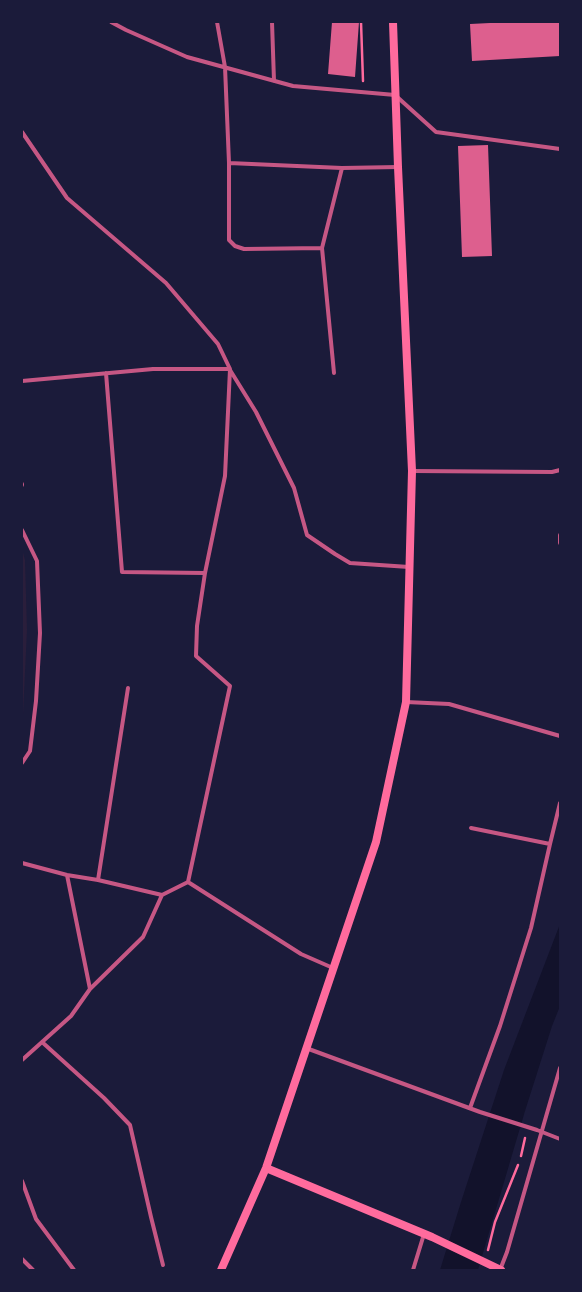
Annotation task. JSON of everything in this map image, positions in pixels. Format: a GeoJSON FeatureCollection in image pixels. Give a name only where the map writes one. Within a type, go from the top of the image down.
{"type":"FeatureCollection","features":[{"type":"Feature","properties":{"kind":"main road"},"geometry":{"type":"LineString","coordinates":[[221,1270],[266,1168],[376,842],[406,702],[412,471],[393,22]]}},
{"type":"Feature","properties":{"kind":"main road"},"geometry":{"type":"LineString","coordinates":[[266,1168],[428,1235],[499,1269]]}},
{"type":"Feature","properties":{"kind":"street"},"geometry":{"type":"LineString","coordinates":[[111,22],[187,57],[293,86],[395,95],[436,132],[560,150]]}},
{"type":"Feature","properties":{"kind":"street"},"geometry":{"type":"LineString","coordinates":[[217,22],[224,68],[229,163],[229,240],[235,246],[244,249],[322,248]]}},
{"type":"Feature","properties":{"kind":"street"},"geometry":{"type":"LineString","coordinates":[[272,22],[274,81]]}},
{"type":"Feature","properties":{"kind":"street"},"geometry":{"type":"LineString","coordinates":[[22,132],[67,198],[166,283],[218,344],[230,369],[256,412],[294,488],[307,535],[350,563],[409,567]]}},
{"type":"Feature","properties":{"kind":"street"},"geometry":{"type":"LineString","coordinates":[[229,163],[342,168],[398,167]]}},
{"type":"Feature","properties":{"kind":"street"},"geometry":{"type":"LineString","coordinates":[[334,373],[322,248],[342,168]]}},
{"type":"Feature","properties":{"kind":"street"},"geometry":{"type":"LineString","coordinates":[[22,381],[153,369],[230,369]]}},
{"type":"Feature","properties":{"kind":"street"},"geometry":{"type":"LineString","coordinates":[[188,882],[230,686],[196,656],[197,626],[205,573],[225,476],[230,369]]}},
{"type":"Feature","properties":{"kind":"street"},"geometry":{"type":"LineString","coordinates":[[106,373],[122,572],[205,573]]}},
{"type":"Feature","properties":{"kind":"street"},"geometry":{"type":"LineString","coordinates":[[412,471],[552,472],[560,470]]}},
{"type":"Feature","properties":{"kind":"street"},"geometry":{"type":"LineString","coordinates":[[22,530],[37,561],[40,633],[36,701],[30,751],[22,763]]}},
{"type":"Feature","properties":{"kind":"street"},"geometry":{"type":"LineString","coordinates":[[560,535],[560,543]]}},
{"type":"Feature","properties":{"kind":"street"},"geometry":{"type":"LineString","coordinates":[[98,880],[128,688]]}},
{"type":"Feature","properties":{"kind":"street"},"geometry":{"type":"LineString","coordinates":[[406,702],[449,704],[560,736]]}},
{"type":"Feature","properties":{"kind":"street"},"geometry":{"type":"LineString","coordinates":[[470,1108],[500,1026],[531,928],[560,803]]}},
{"type":"Feature","properties":{"kind":"street"},"geometry":{"type":"LineString","coordinates":[[471,828],[550,844]]}},
{"type":"Feature","properties":{"kind":"street"},"geometry":{"type":"LineString","coordinates":[[22,863],[67,875],[98,880],[162,895]]}},
{"type":"Feature","properties":{"kind":"street"},"geometry":{"type":"LineString","coordinates":[[67,875],[90,989]]}},
{"type":"Feature","properties":{"kind":"street"},"geometry":{"type":"LineString","coordinates":[[22,1060],[71,1016],[90,989],[144,936],[162,895],[188,882]]}},
{"type":"Feature","properties":{"kind":"street"},"geometry":{"type":"LineString","coordinates":[[188,882],[301,954],[333,968]]}},
{"type":"Feature","properties":{"kind":"street"},"geometry":{"type":"LineString","coordinates":[[42,1042],[104,1098],[130,1125],[163,1265]]}},
{"type":"Feature","properties":{"kind":"street"},"geometry":{"type":"LineString","coordinates":[[306,1048],[480,1112],[560,1139]]}},
{"type":"Feature","properties":{"kind":"street"},"geometry":{"type":"LineString","coordinates":[[499,1269],[507,1252],[560,1068]]}},
{"type":"Feature","properties":{"kind":"street"},"geometry":{"type":"LineString","coordinates":[[22,1181],[36,1219],[74,1270]]}},
{"type":"Feature","properties":{"kind":"street"},"geometry":{"type":"LineString","coordinates":[[413,1270],[428,1235]]}},
{"type":"Feature","properties":{"kind":"street"},"geometry":{"type":"LineString","coordinates":[[22,1259],[33,1270]]}},
{"type":"Feature","properties":{"kind":"path"},"geometry":{"type":"LineString","coordinates":[[361,22],[363,92]]}},
{"type":"Feature","properties":{"kind":"path"},"geometry":{"type":"LineString","coordinates":[[486,1256],[495,1222],[520,1162],[525,1138],[539,1142]]}},
{"type":"Feature","properties":{"kind":"shaded area"},"geometry":{"type":"Polygon","coordinates":[[[22,549],[25,560],[27,630],[22,737],[22,549]]]}},
{"type":"Feature","properties":{"kind":"shaded area"},"geometry":{"type":"Polygon","coordinates":[[[560,924],[560,1006],[552,1026],[525,1111],[478,1270],[440,1270],[504,1070],[560,924]]]}},
{"type":"Feature","properties":{"kind":"building"},"geometry":{"type":"Polygon","coordinates":[[[332,22],[359,22],[355,77],[328,74],[332,22]]]}},
{"type":"Feature","properties":{"kind":"building"},"geometry":{"type":"Polygon","coordinates":[[[560,22],[560,56],[472,61],[470,24],[560,22]]]}},
{"type":"Feature","properties":{"kind":"building"},"geometry":{"type":"Polygon","coordinates":[[[488,145],[492,256],[462,257],[458,146],[488,145]]]}}]}
